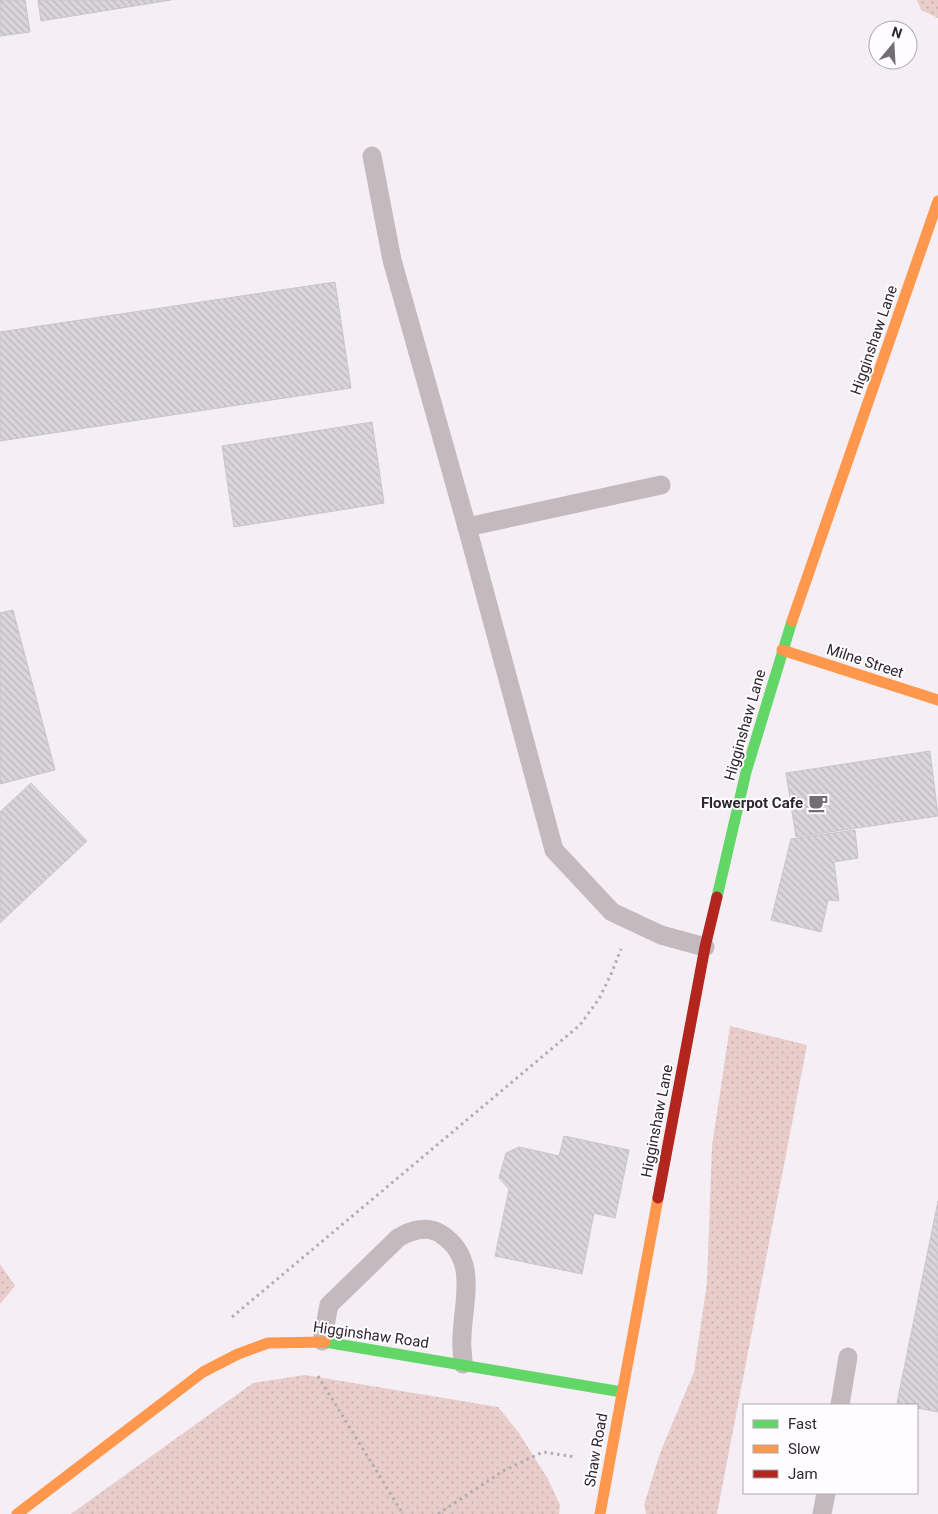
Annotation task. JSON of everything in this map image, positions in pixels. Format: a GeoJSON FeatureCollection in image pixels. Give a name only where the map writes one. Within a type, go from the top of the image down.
{"type":"FeatureCollection","features":[{"type":"Feature","properties":{"kind":"main road","name":"Higginshaw Lane"},"geometry":{"type":"LineString","coordinates":[[622,1392],[705,947],[746,772],[782,650],[938,201]]}},
{"type":"Feature","properties":{"kind":"main road","name":"Milne Street"},"geometry":{"type":"LineString","coordinates":[[782,650],[938,700]]}},
{"type":"Feature","properties":{"kind":"main road","name":"Higginshaw Road"},"geometry":{"type":"LineString","coordinates":[[17,1514],[203,1372],[238,1354],[268,1343],[322,1341],[622,1392]]}},
{"type":"Feature","properties":{"kind":"main road","name":"Shaw Road"},"geometry":{"type":"LineString","coordinates":[[600,1514],[622,1392]]}},
{"type":"Feature","properties":{"kind":"lane"},"geometry":{"type":"LineString","coordinates":[[372,156],[392,260],[468,527],[554,850],[612,912],[661,936],[705,947]]}},
{"type":"Feature","properties":{"kind":"lane"},"geometry":{"type":"LineString","coordinates":[[468,527],[661,485]]}},
{"type":"Feature","properties":{"kind":"lane"},"geometry":{"type":"LineString","coordinates":[[322,1341],[329,1306],[398,1238],[406,1233],[422,1229],[436,1230],[449,1239],[462,1256],[467,1277],[462,1337],[463,1364]]}},
{"type":"Feature","properties":{"kind":"lane"},"geometry":{"type":"LineString","coordinates":[[840,1404],[848,1357]]}},
{"type":"Feature","properties":{"kind":"lane"},"geometry":{"type":"LineString","coordinates":[[822,1514],[826,1494]]}},
{"type":"Feature","properties":{"kind":"path"},"geometry":{"type":"LineString","coordinates":[[225,1323],[580,1025],[599,999],[612,972]]}},
{"type":"Feature","properties":{"kind":"path"},"geometry":{"type":"LineString","coordinates":[[297,1342],[403,1514]]}},
{"type":"Feature","properties":{"kind":"path"},"geometry":{"type":"LineString","coordinates":[[438,1514],[503,1471],[542,1452],[610,1464]]}},
{"type":"Feature","properties":{"kind":"shaded area"},"geometry":{"type":"Polygon","coordinates":[[[917,0],[938,0],[938,18],[921,10],[917,0]]]}},
{"type":"Feature","properties":{"kind":"shaded area"},"geometry":{"type":"Polygon","coordinates":[[[730,1026],[807,1045],[717,1514],[646,1514],[644,1505],[660,1453],[694,1372],[707,1282],[712,1146],[730,1026]]]}},
{"type":"Feature","properties":{"kind":"shaded area"},"geometry":{"type":"Polygon","coordinates":[[[0,1264],[15,1286],[0,1304],[0,1264]]]}},
{"type":"Feature","properties":{"kind":"shaded area"},"geometry":{"type":"Polygon","coordinates":[[[305,1375],[498,1407],[519,1433],[548,1479],[560,1505],[559,1514],[71,1514],[253,1383],[305,1375]]]}},
{"type":"Feature","properties":{"kind":"building"},"geometry":{"type":"Polygon","coordinates":[[[0,0],[25,0],[30,32],[0,36],[0,0]]]}},
{"type":"Feature","properties":{"kind":"building"},"geometry":{"type":"Polygon","coordinates":[[[38,0],[171,0],[41,21],[38,0]]]}},
{"type":"Feature","properties":{"kind":"building"},"geometry":{"type":"Polygon","coordinates":[[[335,282],[351,388],[0,441],[0,332],[335,282]]]}},
{"type":"Feature","properties":{"kind":"building"},"geometry":{"type":"Polygon","coordinates":[[[372,422],[384,503],[234,527],[222,446],[372,422]]]}},
{"type":"Feature","properties":{"kind":"building"},"geometry":{"type":"Polygon","coordinates":[[[13,610],[55,770],[0,784],[0,613],[13,610]]]}},
{"type":"Feature","properties":{"kind":"building"},"geometry":{"type":"Polygon","coordinates":[[[930,751],[938,816],[796,837],[786,773],[930,751]]]}},
{"type":"Feature","properties":{"kind":"building"},"geometry":{"type":"Polygon","coordinates":[[[31,783],[87,841],[0,923],[0,812],[31,783]]]}},
{"type":"Feature","properties":{"kind":"building"},"geometry":{"type":"Polygon","coordinates":[[[855,830],[858,858],[834,862],[839,901],[828,900],[821,932],[771,920],[791,839],[855,830]]]}},
{"type":"Feature","properties":{"kind":"building"},"geometry":{"type":"Polygon","coordinates":[[[564,1136],[629,1150],[615,1218],[594,1213],[582,1274],[495,1256],[509,1189],[499,1178],[506,1153],[519,1147],[559,1156],[564,1136]]]}},
{"type":"Feature","properties":{"kind":"building"},"geometry":{"type":"Polygon","coordinates":[[[938,1201],[938,1412],[918,1408],[918,1404],[897,1403],[938,1201]]]}},
{"type":"Feature","properties":{"kind":"traffic: fast"},"geometry":{"type":"LineString","coordinates":[[717,897],[746,772],[792,621]]}},
{"type":"Feature","properties":{"kind":"traffic: fast"},"geometry":{"type":"LineString","coordinates":[[325,1342],[622,1392]]}},
{"type":"Feature","properties":{"kind":"traffic: slow"},"geometry":{"type":"LineString","coordinates":[[792,621],[938,201]]}},
{"type":"Feature","properties":{"kind":"traffic: slow"},"geometry":{"type":"LineString","coordinates":[[782,650],[938,700]]}},
{"type":"Feature","properties":{"kind":"traffic: slow"},"geometry":{"type":"LineString","coordinates":[[600,1514],[658,1198]]}},
{"type":"Feature","properties":{"kind":"traffic: slow"},"geometry":{"type":"LineString","coordinates":[[17,1514],[203,1372],[238,1354],[268,1343],[325,1342]]}},
{"type":"Feature","properties":{"kind":"traffic: jam"},"geometry":{"type":"LineString","coordinates":[[658,1198],[705,947],[717,897]]}},
{"type":"Feature","properties":{"kind":"place","name":"Flowerpot Cafe"},"geometry":{"type":"Point","coordinates":[818,803]}}]}
